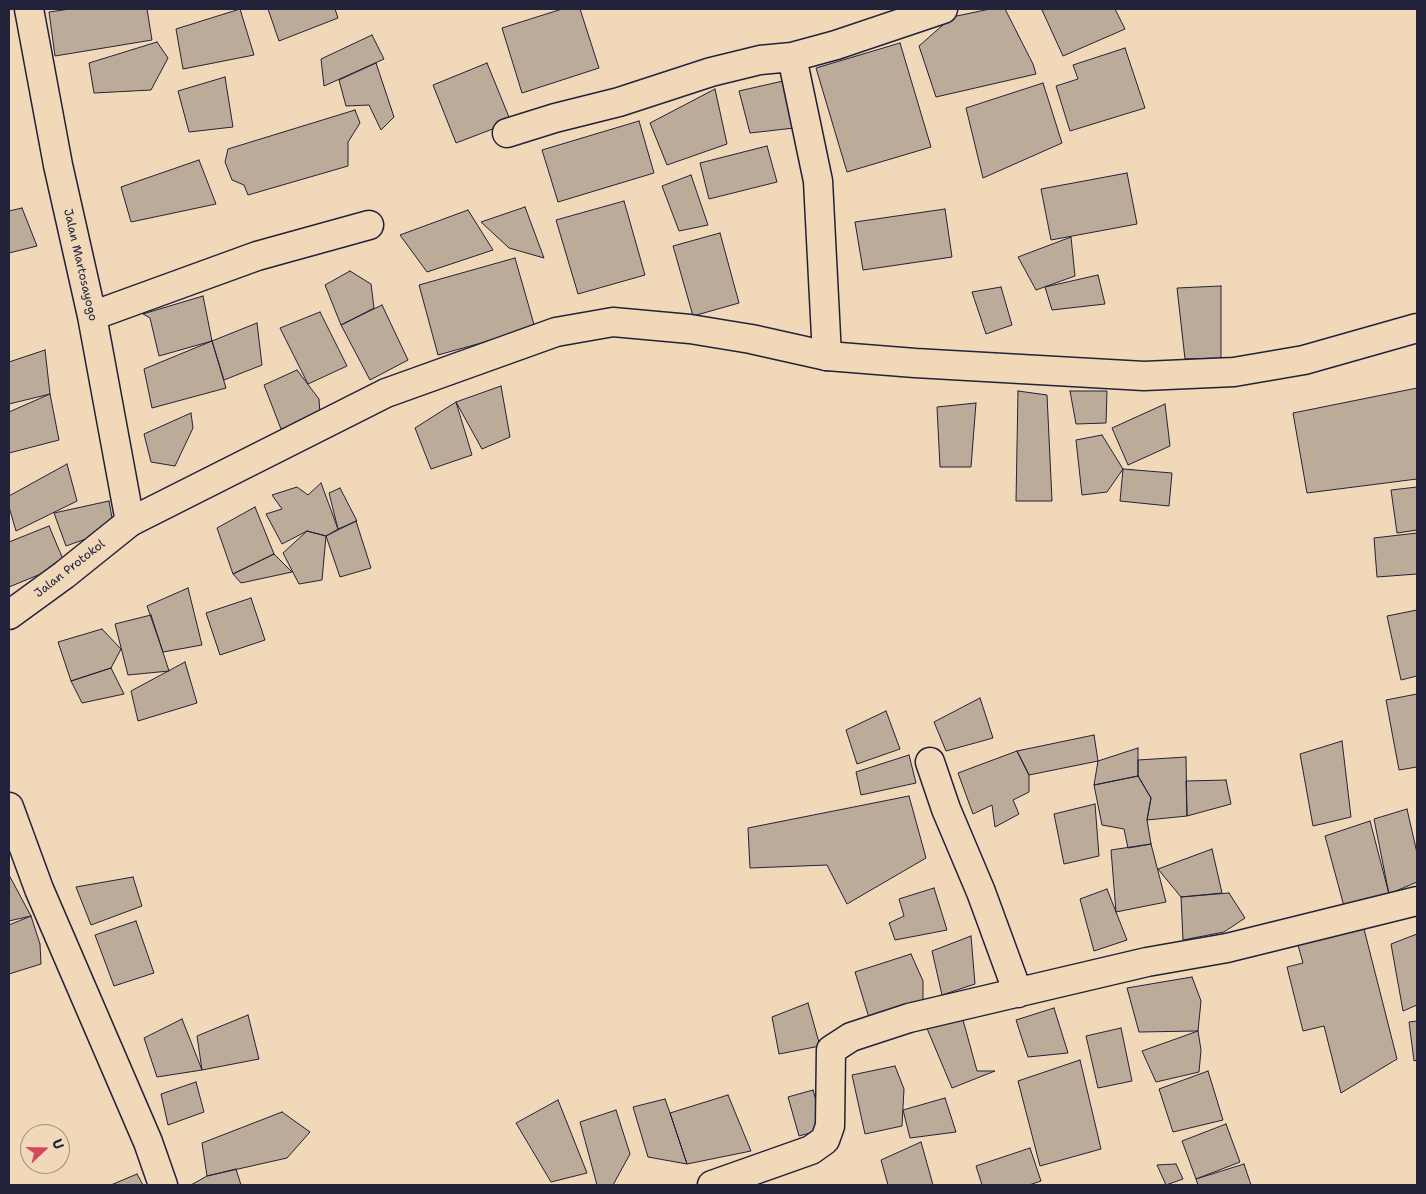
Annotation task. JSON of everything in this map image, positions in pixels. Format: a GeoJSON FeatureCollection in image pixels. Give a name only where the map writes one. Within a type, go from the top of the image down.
{"type":"FeatureCollection","features":[{"type":"Feature","properties":{"kind":"street","name":"Jalan Martosayogo"},"geometry":{"type":"LineString","coordinates":[[29,9],[58,165],[92,316],[130,522]]}},
{"type":"Feature","properties":{"kind":"street"},"geometry":{"type":"LineString","coordinates":[[507,133],[555,118],[620,102],[711,72],[760,60],[792,57],[836,45],[943,9]]}},
{"type":"Feature","properties":{"kind":"street"},"geometry":{"type":"LineString","coordinates":[[792,57],[818,181],[827,356]]}},
{"type":"Feature","properties":{"kind":"street"},"geometry":{"type":"LineString","coordinates":[[92,316],[257,256],[369,225]]}},
{"type":"Feature","properties":{"kind":"street","name":"Jalan Protokol"},"geometry":{"type":"LineString","coordinates":[[9,616],[130,522],[386,393],[556,332],[613,322],[690,329],[751,339],[827,356],[915,364],[1144,376],[1234,372],[1304,360],[1417,328]]}},
{"type":"Feature","properties":{"kind":"street"},"geometry":{"type":"LineString","coordinates":[[930,762],[1018,993]]}},
{"type":"Feature","properties":{"kind":"street"},"geometry":{"type":"LineString","coordinates":[[9,807],[39,889],[148,1142],[163,1185]]}},
{"type":"Feature","properties":{"kind":"street"},"geometry":{"type":"LineString","coordinates":[[712,1185],[812,1150],[825,1140],[830,1126],[832,1050],[851,1037],[909,1018],[1147,962],[1227,948],[1417,901]]}},
{"type":"Feature","properties":{"kind":"building"},"geometry":{"type":"Polygon","coordinates":[[[70,9],[147,9],[152,40],[55,56],[49,12],[70,9]]]}},
{"type":"Feature","properties":{"kind":"building"},"geometry":{"type":"Polygon","coordinates":[[[240,9],[254,55],[183,69],[176,29],[240,9]]]}},
{"type":"Feature","properties":{"kind":"building"},"geometry":{"type":"Polygon","coordinates":[[[268,9],[335,9],[338,18],[279,41],[268,9]]]}},
{"type":"Feature","properties":{"kind":"building"},"geometry":{"type":"Polygon","coordinates":[[[562,9],[580,9],[599,68],[522,93],[502,28],[562,9]]]}},
{"type":"Feature","properties":{"kind":"building"},"geometry":{"type":"Polygon","coordinates":[[[990,9],[1005,9],[1033,64],[1036,74],[936,97],[919,46],[952,17],[990,9]]]}},
{"type":"Feature","properties":{"kind":"building"},"geometry":{"type":"Polygon","coordinates":[[[1115,9],[1125,29],[1063,56],[1042,10],[1115,9]]]}},
{"type":"Feature","properties":{"kind":"building"},"geometry":{"type":"Polygon","coordinates":[[[372,35],[384,59],[324,86],[321,59],[372,35]]]}},
{"type":"Feature","properties":{"kind":"building"},"geometry":{"type":"Polygon","coordinates":[[[157,42],[168,58],[151,90],[94,93],[89,63],[157,42]]]}},
{"type":"Feature","properties":{"kind":"building"},"geometry":{"type":"Polygon","coordinates":[[[900,43],[931,147],[847,172],[816,68],[900,43]]]}},
{"type":"Feature","properties":{"kind":"building"},"geometry":{"type":"Polygon","coordinates":[[[1125,48],[1145,108],[1070,131],[1056,86],[1078,79],[1073,65],[1125,48]]]}},
{"type":"Feature","properties":{"kind":"building"},"geometry":{"type":"Polygon","coordinates":[[[376,63],[394,117],[381,130],[369,105],[346,106],[339,80],[376,63]]]}},
{"type":"Feature","properties":{"kind":"building"},"geometry":{"type":"Polygon","coordinates":[[[487,63],[511,122],[456,143],[433,85],[487,63]]]}},
{"type":"Feature","properties":{"kind":"building"},"geometry":{"type":"Polygon","coordinates":[[[225,77],[233,127],[189,132],[178,91],[225,77]]]}},
{"type":"Feature","properties":{"kind":"building"},"geometry":{"type":"Polygon","coordinates":[[[783,81],[794,128],[750,133],[739,91],[783,81]]]}},
{"type":"Feature","properties":{"kind":"building"},"geometry":{"type":"Polygon","coordinates":[[[1043,83],[1062,143],[983,178],[966,108],[1043,83]]]}},
{"type":"Feature","properties":{"kind":"building"},"geometry":{"type":"Polygon","coordinates":[[[715,89],[727,144],[667,165],[650,123],[715,89]]]}},
{"type":"Feature","properties":{"kind":"building"},"geometry":{"type":"Polygon","coordinates":[[[355,110],[360,123],[348,142],[348,166],[248,195],[244,185],[232,180],[225,162],[228,149],[355,110]]]}},
{"type":"Feature","properties":{"kind":"building"},"geometry":{"type":"Polygon","coordinates":[[[639,121],[654,173],[558,202],[542,150],[639,121]]]}},
{"type":"Feature","properties":{"kind":"building"},"geometry":{"type":"Polygon","coordinates":[[[767,146],[777,182],[709,199],[700,163],[767,146]]]}},
{"type":"Feature","properties":{"kind":"building"},"geometry":{"type":"Polygon","coordinates":[[[199,160],[216,204],[131,222],[121,187],[199,160]]]}},
{"type":"Feature","properties":{"kind":"building"},"geometry":{"type":"Polygon","coordinates":[[[1127,173],[1137,224],[1051,240],[1041,189],[1127,173]]]}},
{"type":"Feature","properties":{"kind":"building"},"geometry":{"type":"Polygon","coordinates":[[[691,175],[708,225],[679,231],[662,186],[691,175]]]}},
{"type":"Feature","properties":{"kind":"building"},"geometry":{"type":"Polygon","coordinates":[[[624,201],[645,275],[578,294],[556,220],[624,201]]]}},
{"type":"Feature","properties":{"kind":"building"},"geometry":{"type":"Polygon","coordinates":[[[525,207],[544,258],[509,248],[481,222],[525,207]]]}},
{"type":"Feature","properties":{"kind":"building"},"geometry":{"type":"Polygon","coordinates":[[[22,208],[37,246],[9,253],[9,211],[22,208]]]}},
{"type":"Feature","properties":{"kind":"building"},"geometry":{"type":"Polygon","coordinates":[[[945,209],[952,257],[863,270],[855,222],[945,209]]]}},
{"type":"Feature","properties":{"kind":"building"},"geometry":{"type":"Polygon","coordinates":[[[468,210],[493,250],[427,272],[400,235],[468,210]]]}},
{"type":"Feature","properties":{"kind":"building"},"geometry":{"type":"Polygon","coordinates":[[[720,233],[739,303],[693,316],[673,246],[720,233]]]}},
{"type":"Feature","properties":{"kind":"building"},"geometry":{"type":"Polygon","coordinates":[[[1071,237],[1075,276],[1036,290],[1018,257],[1071,237]]]}},
{"type":"Feature","properties":{"kind":"building"},"geometry":{"type":"Polygon","coordinates":[[[515,258],[535,328],[438,355],[419,285],[515,258]]]}},
{"type":"Feature","properties":{"kind":"building"},"geometry":{"type":"Polygon","coordinates":[[[350,271],[371,284],[374,308],[341,325],[325,285],[350,271]]]}},
{"type":"Feature","properties":{"kind":"building"},"geometry":{"type":"Polygon","coordinates":[[[1098,275],[1105,304],[1052,310],[1045,287],[1098,275]]]}},
{"type":"Feature","properties":{"kind":"building"},"geometry":{"type":"Polygon","coordinates":[[[1221,286],[1221,358],[1185,359],[1177,288],[1221,286]]]}},
{"type":"Feature","properties":{"kind":"building"},"geometry":{"type":"Polygon","coordinates":[[[1001,287],[1012,325],[986,334],[972,292],[1001,287]]]}},
{"type":"Feature","properties":{"kind":"building"},"geometry":{"type":"Polygon","coordinates":[[[203,296],[212,341],[159,356],[150,318],[143,314],[203,296]]]}},
{"type":"Feature","properties":{"kind":"building"},"geometry":{"type":"Polygon","coordinates":[[[382,305],[408,360],[370,380],[341,325],[382,305]]]}},
{"type":"Feature","properties":{"kind":"building"},"geometry":{"type":"Polygon","coordinates":[[[320,312],[347,366],[308,384],[280,328],[320,312]]]}},
{"type":"Feature","properties":{"kind":"building"},"geometry":{"type":"Polygon","coordinates":[[[257,323],[262,365],[224,380],[212,341],[257,323]]]}},
{"type":"Feature","properties":{"kind":"building"},"geometry":{"type":"Polygon","coordinates":[[[212,341],[226,388],[152,408],[144,369],[212,341]]]}},
{"type":"Feature","properties":{"kind":"building"},"geometry":{"type":"Polygon","coordinates":[[[45,350],[50,394],[9,404],[9,362],[45,350]]]}},
{"type":"Feature","properties":{"kind":"building"},"geometry":{"type":"Polygon","coordinates":[[[297,370],[319,399],[320,414],[281,429],[264,385],[297,370]]]}},
{"type":"Feature","properties":{"kind":"building"},"geometry":{"type":"Polygon","coordinates":[[[501,386],[510,437],[482,449],[456,402],[501,386]]]}},
{"type":"Feature","properties":{"kind":"building"},"geometry":{"type":"Polygon","coordinates":[[[1417,388],[1417,479],[1307,493],[1293,413],[1417,388]]]}},
{"type":"Feature","properties":{"kind":"building"},"geometry":{"type":"Polygon","coordinates":[[[1018,391],[1047,395],[1052,501],[1016,501],[1018,391]]]}},
{"type":"Feature","properties":{"kind":"building"},"geometry":{"type":"Polygon","coordinates":[[[1070,391],[1107,391],[1106,423],[1076,424],[1070,391]]]}},
{"type":"Feature","properties":{"kind":"building"},"geometry":{"type":"Polygon","coordinates":[[[50,394],[59,440],[9,453],[9,412],[50,394]]]}},
{"type":"Feature","properties":{"kind":"building"},"geometry":{"type":"Polygon","coordinates":[[[456,402],[472,455],[431,469],[415,428],[456,402]]]}},
{"type":"Feature","properties":{"kind":"building"},"geometry":{"type":"Polygon","coordinates":[[[976,403],[971,467],[940,467],[937,407],[976,403]]]}},
{"type":"Feature","properties":{"kind":"building"},"geometry":{"type":"Polygon","coordinates":[[[1165,404],[1170,446],[1128,465],[1112,428],[1165,404]]]}},
{"type":"Feature","properties":{"kind":"building"},"geometry":{"type":"Polygon","coordinates":[[[191,413],[193,428],[175,466],[151,462],[144,434],[191,413]]]}},
{"type":"Feature","properties":{"kind":"building"},"geometry":{"type":"Polygon","coordinates":[[[1102,435],[1123,469],[1107,492],[1082,495],[1076,440],[1102,435]]]}},
{"type":"Feature","properties":{"kind":"building"},"geometry":{"type":"Polygon","coordinates":[[[67,464],[77,501],[16,531],[9,507],[9,496],[67,464]]]}},
{"type":"Feature","properties":{"kind":"building"},"geometry":{"type":"Polygon","coordinates":[[[1123,469],[1172,473],[1169,506],[1120,501],[1123,469]]]}},
{"type":"Feature","properties":{"kind":"building"},"geometry":{"type":"Polygon","coordinates":[[[321,483],[338,529],[326,536],[307,531],[282,544],[266,514],[282,509],[272,495],[297,487],[308,495],[321,483]]]}},
{"type":"Feature","properties":{"kind":"building"},"geometry":{"type":"Polygon","coordinates":[[[1417,487],[1417,530],[1397,533],[1391,490],[1417,487]]]}},
{"type":"Feature","properties":{"kind":"building"},"geometry":{"type":"Polygon","coordinates":[[[340,488],[357,521],[338,529],[329,493],[340,488]]]}},
{"type":"Feature","properties":{"kind":"building"},"geometry":{"type":"Polygon","coordinates":[[[109,501],[114,529],[66,546],[54,513],[109,501]]]}},
{"type":"Feature","properties":{"kind":"building"},"geometry":{"type":"Polygon","coordinates":[[[255,507],[274,554],[233,574],[217,528],[255,507]]]}},
{"type":"Feature","properties":{"kind":"building"},"geometry":{"type":"Polygon","coordinates":[[[356,521],[371,568],[340,577],[326,536],[356,521]]]}},
{"type":"Feature","properties":{"kind":"building"},"geometry":{"type":"Polygon","coordinates":[[[49,526],[65,564],[9,587],[9,542],[49,526]]]}},
{"type":"Feature","properties":{"kind":"building"},"geometry":{"type":"Polygon","coordinates":[[[307,531],[326,536],[322,580],[299,584],[283,553],[307,531]]]}},
{"type":"Feature","properties":{"kind":"building"},"geometry":{"type":"Polygon","coordinates":[[[1417,533],[1417,574],[1377,577],[1374,538],[1417,533]]]}},
{"type":"Feature","properties":{"kind":"building"},"geometry":{"type":"Polygon","coordinates":[[[274,554],[292,572],[241,583],[233,574],[274,554]]]}},
{"type":"Feature","properties":{"kind":"building"},"geometry":{"type":"Polygon","coordinates":[[[188,588],[202,645],[163,652],[147,606],[188,588]]]}},
{"type":"Feature","properties":{"kind":"building"},"geometry":{"type":"Polygon","coordinates":[[[251,598],[265,640],[220,655],[206,613],[251,598]]]}},
{"type":"Feature","properties":{"kind":"building"},"geometry":{"type":"Polygon","coordinates":[[[1417,610],[1417,676],[1401,680],[1387,616],[1417,610]]]}},
{"type":"Feature","properties":{"kind":"building"},"geometry":{"type":"Polygon","coordinates":[[[151,615],[169,671],[128,675],[115,624],[151,615]]]}},
{"type":"Feature","properties":{"kind":"building"},"geometry":{"type":"Polygon","coordinates":[[[102,629],[121,649],[111,668],[71,681],[58,642],[102,629]]]}},
{"type":"Feature","properties":{"kind":"building"},"geometry":{"type":"Polygon","coordinates":[[[185,662],[197,703],[138,721],[131,691],[185,662]]]}},
{"type":"Feature","properties":{"kind":"building"},"geometry":{"type":"Polygon","coordinates":[[[111,668],[124,694],[82,703],[71,681],[111,668]]]}},
{"type":"Feature","properties":{"kind":"building"},"geometry":{"type":"Polygon","coordinates":[[[1417,694],[1417,767],[1399,770],[1386,700],[1417,694]]]}},
{"type":"Feature","properties":{"kind":"building"},"geometry":{"type":"Polygon","coordinates":[[[980,698],[993,738],[946,751],[934,722],[980,698]]]}},
{"type":"Feature","properties":{"kind":"building"},"geometry":{"type":"Polygon","coordinates":[[[886,711],[900,749],[857,764],[846,730],[886,711]]]}},
{"type":"Feature","properties":{"kind":"building"},"geometry":{"type":"Polygon","coordinates":[[[1094,735],[1098,761],[1029,775],[1017,751],[1094,735]]]}},
{"type":"Feature","properties":{"kind":"building"},"geometry":{"type":"Polygon","coordinates":[[[1342,741],[1351,817],[1313,826],[1300,754],[1342,741]]]}},
{"type":"Feature","properties":{"kind":"building"},"geometry":{"type":"Polygon","coordinates":[[[1138,748],[1138,776],[1094,785],[1098,761],[1138,748]]]}},
{"type":"Feature","properties":{"kind":"building"},"geometry":{"type":"Polygon","coordinates":[[[1017,751],[1029,775],[1029,792],[1013,800],[1019,814],[995,827],[992,805],[973,814],[958,773],[1017,751]]]}},
{"type":"Feature","properties":{"kind":"building"},"geometry":{"type":"Polygon","coordinates":[[[909,755],[916,783],[861,795],[856,772],[909,755]]]}},
{"type":"Feature","properties":{"kind":"building"},"geometry":{"type":"Polygon","coordinates":[[[1186,757],[1187,816],[1147,820],[1151,798],[1138,776],[1138,760],[1186,757]]]}},
{"type":"Feature","properties":{"kind":"building"},"geometry":{"type":"Polygon","coordinates":[[[1138,776],[1151,798],[1147,820],[1151,844],[1128,848],[1124,829],[1102,825],[1094,785],[1138,776]]]}},
{"type":"Feature","properties":{"kind":"building"},"geometry":{"type":"Polygon","coordinates":[[[1226,780],[1231,804],[1187,816],[1186,781],[1226,780]]]}},
{"type":"Feature","properties":{"kind":"building"},"geometry":{"type":"Polygon","coordinates":[[[909,796],[926,858],[847,904],[827,865],[750,868],[748,828],[909,796]]]}},
{"type":"Feature","properties":{"kind":"building"},"geometry":{"type":"Polygon","coordinates":[[[1095,804],[1099,856],[1064,864],[1054,814],[1095,804]]]}},
{"type":"Feature","properties":{"kind":"building"},"geometry":{"type":"Polygon","coordinates":[[[1407,809],[1417,853],[1417,882],[1389,894],[1374,819],[1407,809]]]}},
{"type":"Feature","properties":{"kind":"building"},"geometry":{"type":"Polygon","coordinates":[[[1370,821],[1389,894],[1345,910],[1325,836],[1370,821]]]}},
{"type":"Feature","properties":{"kind":"building"},"geometry":{"type":"Polygon","coordinates":[[[1151,844],[1166,902],[1116,912],[1111,850],[1151,844]]]}},
{"type":"Feature","properties":{"kind":"building"},"geometry":{"type":"Polygon","coordinates":[[[1212,849],[1222,893],[1181,897],[1158,869],[1212,849]]]}},
{"type":"Feature","properties":{"kind":"building"},"geometry":{"type":"Polygon","coordinates":[[[9,875],[31,916],[9,921],[9,875]]]}},
{"type":"Feature","properties":{"kind":"building"},"geometry":{"type":"Polygon","coordinates":[[[133,877],[142,906],[91,925],[76,887],[133,877]]]}},
{"type":"Feature","properties":{"kind":"building"},"geometry":{"type":"Polygon","coordinates":[[[934,888],[947,930],[895,940],[889,923],[904,916],[899,899],[934,888]]]}},
{"type":"Feature","properties":{"kind":"building"},"geometry":{"type":"Polygon","coordinates":[[[1107,889],[1127,940],[1094,951],[1080,899],[1107,889]]]}},
{"type":"Feature","properties":{"kind":"building"},"geometry":{"type":"Polygon","coordinates":[[[1229,893],[1245,918],[1224,932],[1183,940],[1181,897],[1229,893]]]}},
{"type":"Feature","properties":{"kind":"building"},"geometry":{"type":"Polygon","coordinates":[[[31,916],[40,944],[41,964],[9,974],[9,925],[31,916]]]}},
{"type":"Feature","properties":{"kind":"building"},"geometry":{"type":"Polygon","coordinates":[[[136,921],[154,973],[114,986],[95,935],[136,921]]]}},
{"type":"Feature","properties":{"kind":"building"},"geometry":{"type":"Polygon","coordinates":[[[1364,929],[1397,1059],[1341,1093],[1324,1026],[1303,1031],[1287,967],[1303,963],[1298,945],[1364,929]]]}},
{"type":"Feature","properties":{"kind":"building"},"geometry":{"type":"Polygon","coordinates":[[[1417,934],[1417,1005],[1403,1011],[1391,944],[1417,934]]]}},
{"type":"Feature","properties":{"kind":"building"},"geometry":{"type":"Polygon","coordinates":[[[971,936],[975,984],[942,995],[932,951],[971,936]]]}},
{"type":"Feature","properties":{"kind":"building"},"geometry":{"type":"Polygon","coordinates":[[[911,954],[923,981],[923,1009],[870,1021],[855,972],[911,954]]]}},
{"type":"Feature","properties":{"kind":"building"},"geometry":{"type":"Polygon","coordinates":[[[1192,977],[1201,1001],[1198,1031],[1139,1032],[1127,988],[1192,977]]]}},
{"type":"Feature","properties":{"kind":"building"},"geometry":{"type":"Polygon","coordinates":[[[808,1003],[820,1046],[779,1054],[772,1017],[808,1003]]]}},
{"type":"Feature","properties":{"kind":"building"},"geometry":{"type":"Polygon","coordinates":[[[1054,1008],[1068,1053],[1028,1057],[1016,1020],[1054,1008]]]}},
{"type":"Feature","properties":{"kind":"building"},"geometry":{"type":"Polygon","coordinates":[[[248,1015],[259,1059],[202,1070],[197,1036],[248,1015]]]}},
{"type":"Feature","properties":{"kind":"building"},"geometry":{"type":"Polygon","coordinates":[[[182,1019],[202,1070],[157,1077],[144,1038],[182,1019]]]}},
{"type":"Feature","properties":{"kind":"building"},"geometry":{"type":"Polygon","coordinates":[[[963,1020],[977,1071],[995,1071],[952,1088],[926,1026],[963,1020]]]}},
{"type":"Feature","properties":{"kind":"building"},"geometry":{"type":"Polygon","coordinates":[[[1417,1021],[1417,1060],[1414,1061],[1409,1022],[1417,1021]]]}},
{"type":"Feature","properties":{"kind":"building"},"geometry":{"type":"Polygon","coordinates":[[[1121,1028],[1132,1081],[1098,1088],[1086,1036],[1121,1028]]]}},
{"type":"Feature","properties":{"kind":"building"},"geometry":{"type":"Polygon","coordinates":[[[1198,1031],[1201,1050],[1199,1072],[1156,1082],[1142,1051],[1198,1031]]]}},
{"type":"Feature","properties":{"kind":"building"},"geometry":{"type":"Polygon","coordinates":[[[1080,1060],[1101,1149],[1040,1166],[1018,1081],[1080,1060]]]}},
{"type":"Feature","properties":{"kind":"building"},"geometry":{"type":"Polygon","coordinates":[[[895,1066],[904,1089],[902,1126],[865,1134],[852,1075],[895,1066]]]}},
{"type":"Feature","properties":{"kind":"building"},"geometry":{"type":"Polygon","coordinates":[[[1208,1071],[1223,1120],[1173,1132],[1159,1089],[1208,1071]]]}},
{"type":"Feature","properties":{"kind":"building"},"geometry":{"type":"Polygon","coordinates":[[[196,1082],[204,1112],[168,1125],[161,1094],[196,1082]]]}},
{"type":"Feature","properties":{"kind":"building"},"geometry":{"type":"Polygon","coordinates":[[[813,1090],[824,1129],[799,1136],[788,1097],[813,1090]]]}},
{"type":"Feature","properties":{"kind":"building"},"geometry":{"type":"Polygon","coordinates":[[[728,1095],[751,1151],[687,1164],[670,1113],[728,1095]]]}},
{"type":"Feature","properties":{"kind":"building"},"geometry":{"type":"Polygon","coordinates":[[[945,1098],[956,1132],[910,1138],[903,1110],[945,1098]]]}},
{"type":"Feature","properties":{"kind":"building"},"geometry":{"type":"Polygon","coordinates":[[[665,1099],[687,1164],[648,1157],[633,1107],[665,1099]]]}},
{"type":"Feature","properties":{"kind":"building"},"geometry":{"type":"Polygon","coordinates":[[[558,1100],[587,1173],[551,1182],[516,1123],[558,1100]]]}},
{"type":"Feature","properties":{"kind":"building"},"geometry":{"type":"Polygon","coordinates":[[[616,1110],[630,1154],[613,1185],[597,1185],[580,1122],[616,1110]]]}},
{"type":"Feature","properties":{"kind":"building"},"geometry":{"type":"Polygon","coordinates":[[[282,1112],[310,1132],[287,1158],[207,1176],[202,1143],[282,1112]]]}},
{"type":"Feature","properties":{"kind":"building"},"geometry":{"type":"Polygon","coordinates":[[[1226,1124],[1240,1162],[1196,1179],[1182,1141],[1226,1124]]]}},
{"type":"Feature","properties":{"kind":"building"},"geometry":{"type":"Polygon","coordinates":[[[921,1142],[933,1185],[888,1185],[881,1160],[921,1142]]]}},
{"type":"Feature","properties":{"kind":"building"},"geometry":{"type":"Polygon","coordinates":[[[1030,1148],[1041,1181],[1029,1185],[982,1185],[976,1166],[1030,1148]]]}},
{"type":"Feature","properties":{"kind":"building"},"geometry":{"type":"Polygon","coordinates":[[[1176,1164],[1183,1179],[1166,1185],[1157,1165],[1176,1164]]]}},
{"type":"Feature","properties":{"kind":"building"},"geometry":{"type":"Polygon","coordinates":[[[1244,1164],[1251,1185],[1198,1185],[1196,1179],[1244,1164]]]}},
{"type":"Feature","properties":{"kind":"building"},"geometry":{"type":"Polygon","coordinates":[[[236,1169],[241,1185],[191,1185],[207,1176],[236,1169]]]}},
{"type":"Feature","properties":{"kind":"building"},"geometry":{"type":"Polygon","coordinates":[[[137,1174],[143,1185],[111,1185],[137,1174]]]}}]}
